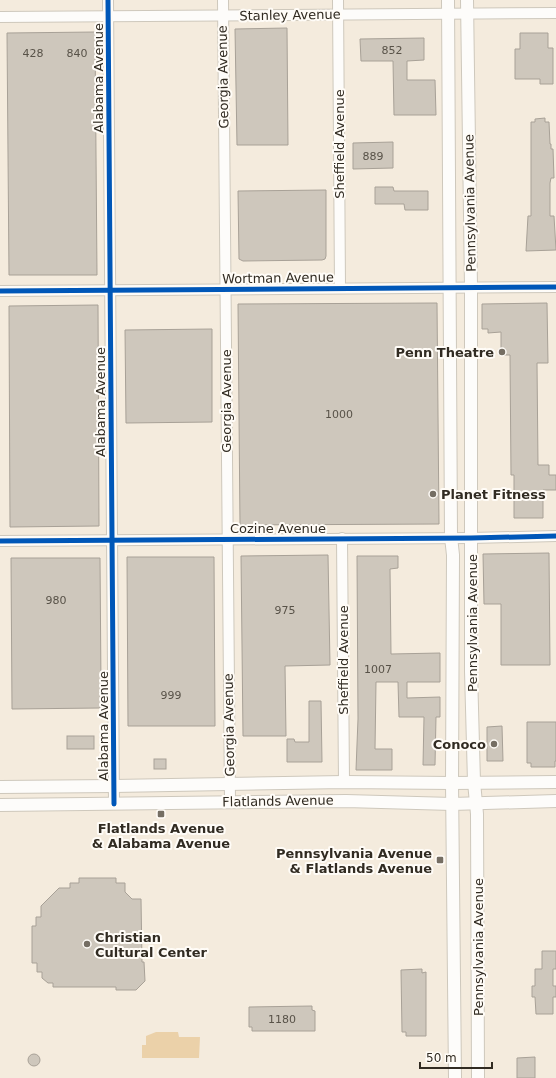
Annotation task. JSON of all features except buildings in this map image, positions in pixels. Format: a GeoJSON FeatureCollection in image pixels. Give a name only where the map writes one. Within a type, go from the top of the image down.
{"type":"FeatureCollection","features":[{"type":"Feature","properties":{"kind":"main road","name":"Pennsylvania Avenue"},"geometry":{"type":"LineString","coordinates":[[448,0],[451,537],[453,563],[452,804],[455,1078]]}},
{"type":"Feature","properties":{"kind":"main road","name":"Pennsylvania Avenue"},"geometry":{"type":"LineString","coordinates":[[467,0],[471,287],[471,671],[476,804],[478,1078]]}},
{"type":"Feature","properties":{"kind":"main road","name":"Flatlands Avenue"},"geometry":{"type":"LineString","coordinates":[[0,787],[230,783],[556,782]]}},
{"type":"Feature","properties":{"kind":"main road","name":"Flatlands Avenue"},"geometry":{"type":"LineString","coordinates":[[0,805],[346,801],[476,804],[556,801]]}},
{"type":"Feature","properties":{"kind":"street","name":"Alabama Avenue"},"geometry":{"type":"LineString","coordinates":[[108,0],[114,804]]}},
{"type":"Feature","properties":{"kind":"street","name":"Georgia Avenue"},"geometry":{"type":"LineString","coordinates":[[222,0],[230,802]]}},
{"type":"Feature","properties":{"kind":"street","name":"Sheffield Avenue"},"geometry":{"type":"LineString","coordinates":[[338,0],[340,288]]}},
{"type":"Feature","properties":{"kind":"street","name":"Stanley Avenue"},"geometry":{"type":"LineString","coordinates":[[0,18],[556,13]]}},
{"type":"Feature","properties":{"kind":"street","name":"Wortman Avenue"},"geometry":{"type":"LineString","coordinates":[[0,291],[556,287]]}},
{"type":"Feature","properties":{"kind":"street","name":"Cozine Avenue"},"geometry":{"type":"LineString","coordinates":[[0,541],[471,538],[556,536]]}},
{"type":"Feature","properties":{"kind":"street","name":"Sheffield Avenue"},"geometry":{"type":"LineString","coordinates":[[342,538],[344,782]]}},
{"type":"Feature","properties":{"kind":"shaded area"},"geometry":{"type":"Polygon","coordinates":[[[156,1032],[178,1032],[179,1037],[200,1037],[199,1058],[142,1058],[142,1045],[146,1045],[146,1036],[156,1032]]]}},
{"type":"Feature","properties":{"kind":"cycle path"},"geometry":{"type":"LineString","coordinates":[[108,0],[114,804]]}},
{"type":"Feature","properties":{"kind":"cycle path"},"geometry":{"type":"LineString","coordinates":[[0,291],[556,287]]}},
{"type":"Feature","properties":{"kind":"cycle path"},"geometry":{"type":"LineString","coordinates":[[0,541],[471,538],[556,536]]}},
{"type":"Feature","properties":{"kind":"place","name":"Penn Theatre"},"geometry":{"type":"Point","coordinates":[502,352]}},
{"type":"Feature","properties":{"kind":"place","name":"Planet Fitness"},"geometry":{"type":"Point","coordinates":[433,494]}},
{"type":"Feature","properties":{"kind":"place","name":"Conoco"},"geometry":{"type":"Point","coordinates":[494,744]}},
{"type":"Feature","properties":{"kind":"place","name":"Flatlands Avenue & Alabama Avenue"},"geometry":{"type":"Point","coordinates":[161,814]}},
{"type":"Feature","properties":{"kind":"place","name":"Pennsylvania Avenue & Flatlands Avenue"},"geometry":{"type":"Point","coordinates":[440,860]}},
{"type":"Feature","properties":{"kind":"place","name":"Christian Cultural Center"},"geometry":{"type":"Point","coordinates":[87,944]}}]}
